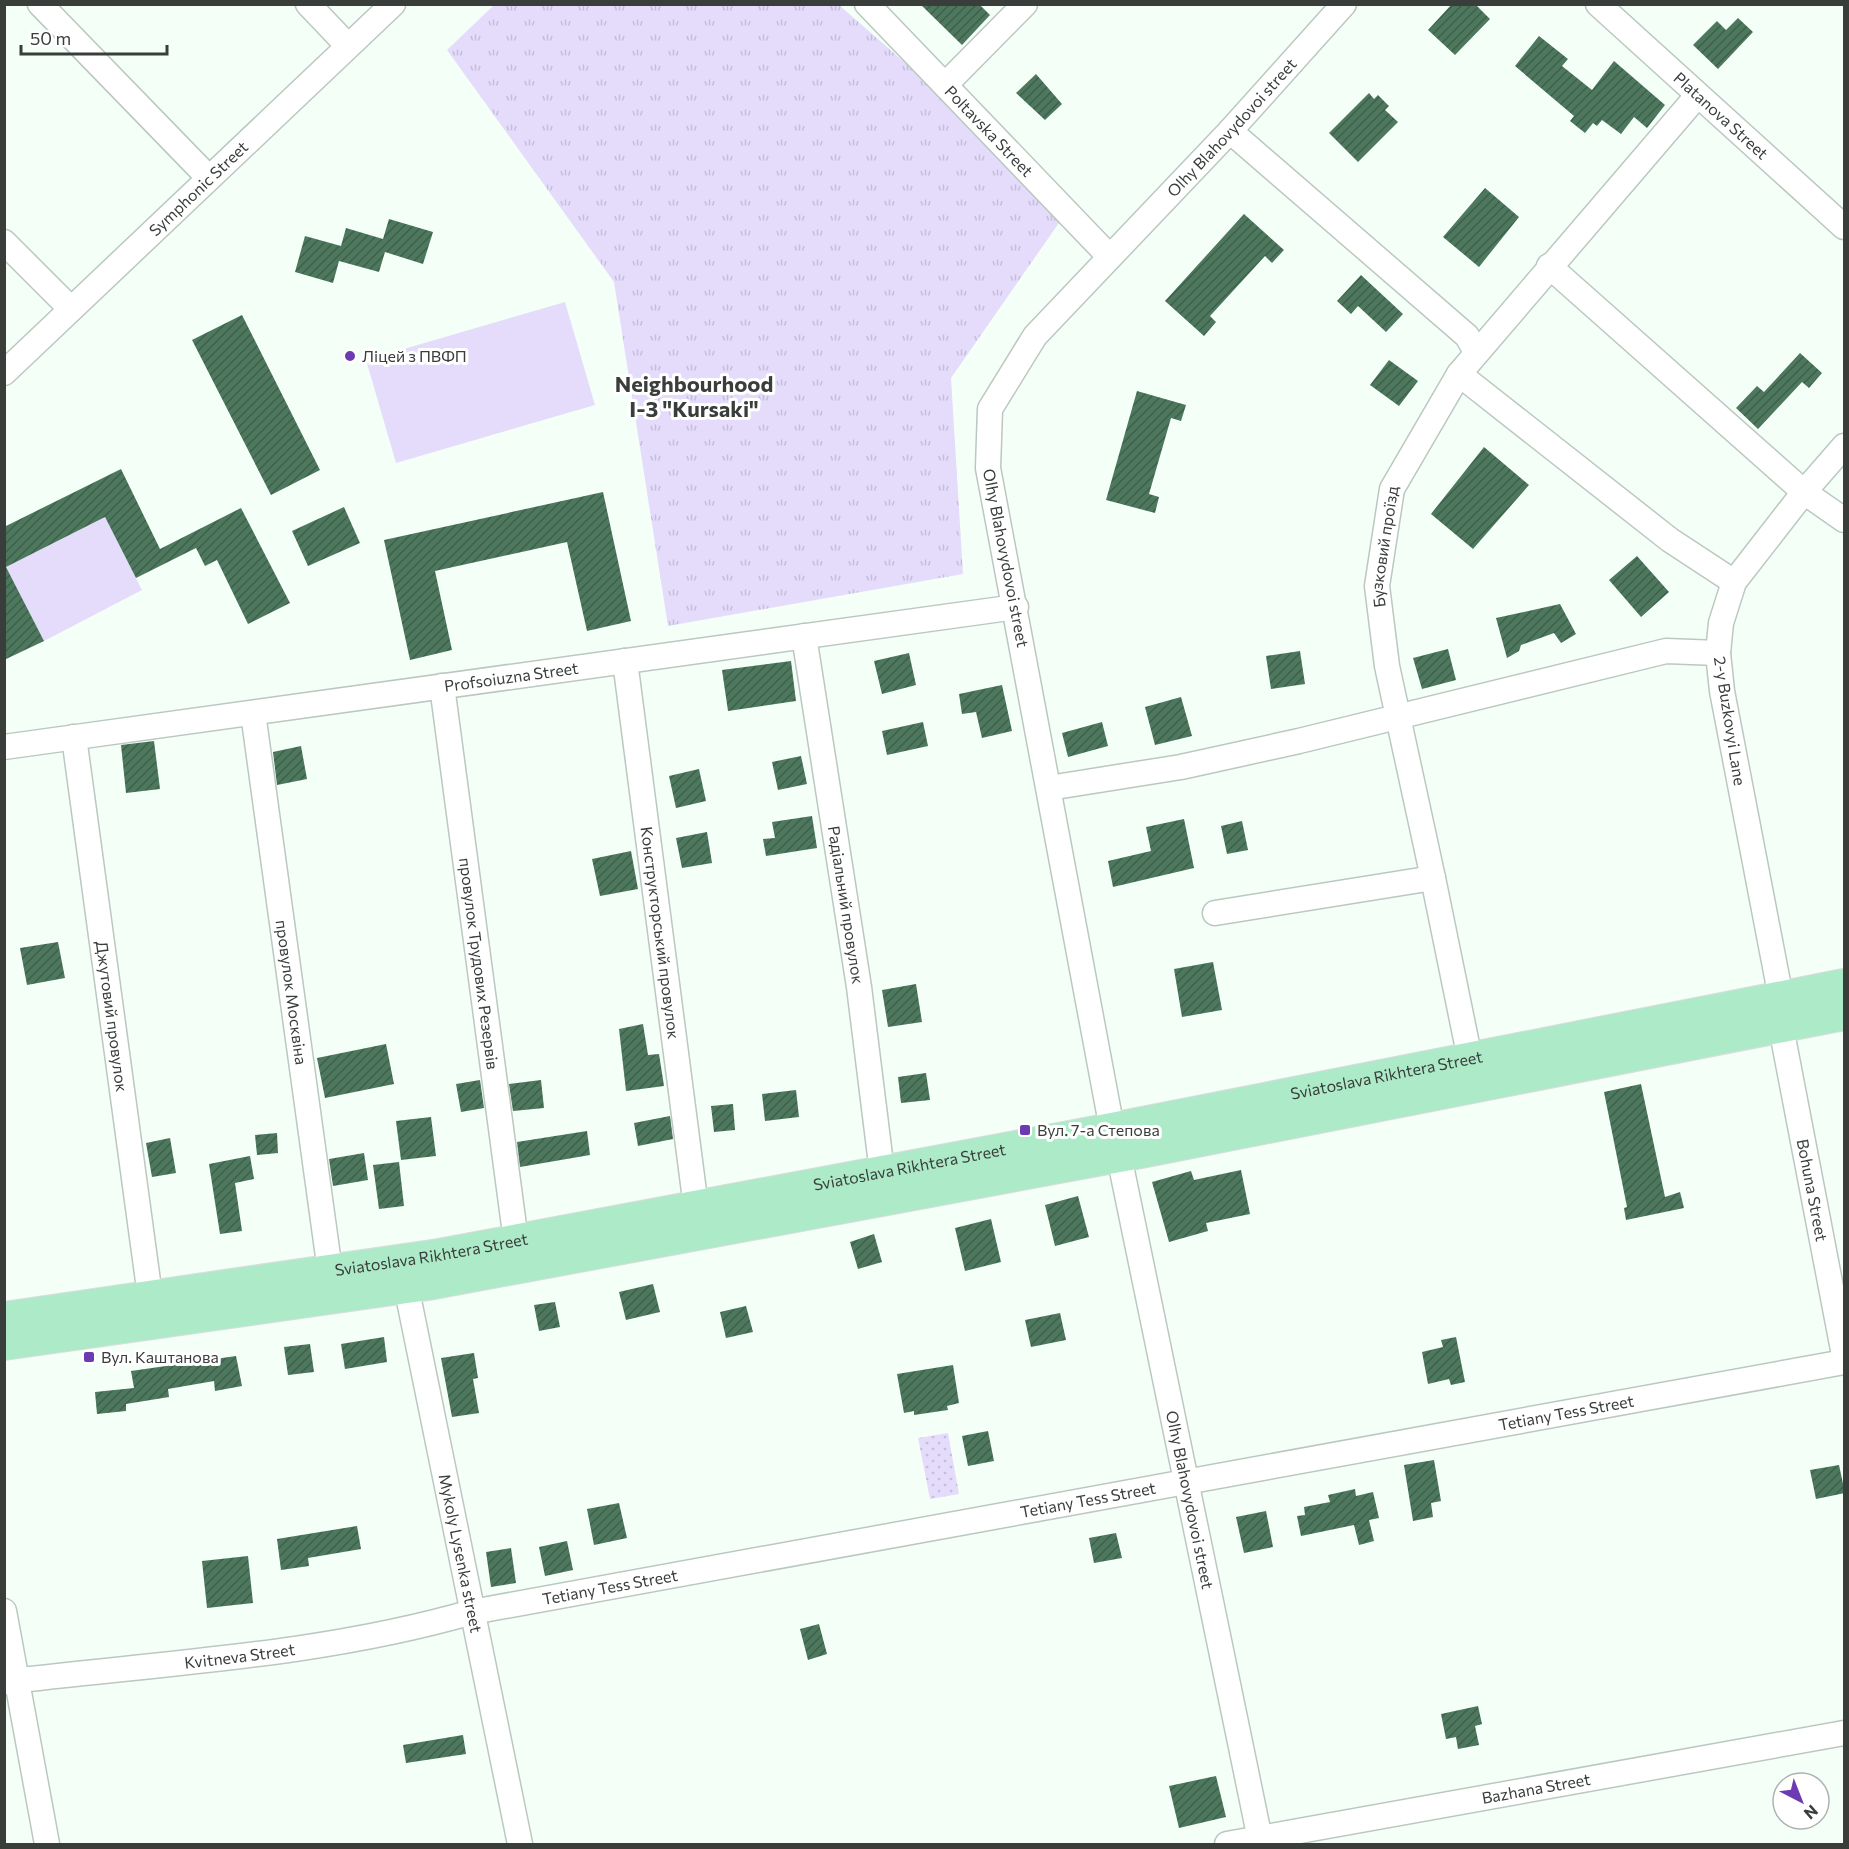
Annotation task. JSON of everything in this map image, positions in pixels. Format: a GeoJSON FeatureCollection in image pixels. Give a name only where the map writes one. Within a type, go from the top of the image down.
{"type":"FeatureCollection","features":[{"type":"Feature","properties":{"kind":"main road","name":"Sviatoslava Rikhtera Street"},"geometry":{"type":"LineString","coordinates":[[4,1344],[404,1274],[1115,1142],[1781,1012],[1845,985]]}},
{"type":"Feature","properties":{"kind":"main road","name":"Sviatoslava Rikhtera Street"},"geometry":{"type":"LineString","coordinates":[[4,1317],[330,1271],[404,1274],[516,1241],[882,1172],[1115,1142],[1470,1059],[1781,1012],[1845,1014]]}},
{"type":"Feature","properties":{"kind":"street"},"geometry":{"type":"LineString","coordinates":[[40,4],[208,177]]}},
{"type":"Feature","properties":{"kind":"street"},"geometry":{"type":"LineString","coordinates":[[308,4],[348,46]]}},
{"type":"Feature","properties":{"kind":"street","name":"Symphonic Street"},"geometry":{"type":"LineString","coordinates":[[4,373],[208,177],[393,4]]}},
{"type":"Feature","properties":{"kind":"street","name":"Poltavska Street"},"geometry":{"type":"LineString","coordinates":[[867,4],[1109,256]]}},
{"type":"Feature","properties":{"kind":"street"},"geometry":{"type":"LineString","coordinates":[[946,84],[1025,4]]}},
{"type":"Feature","properties":{"kind":"street","name":"Olhy Blahovydovoi street"},"geometry":{"type":"LineString","coordinates":[[1261,1841],[1115,1142],[1016,606],[988,468],[990,409],[1035,336],[1230,131],[1344,4]]}},
{"type":"Feature","properties":{"kind":"street","name":"Platanova Street"},"geometry":{"type":"LineString","coordinates":[[1598,4],[1697,96],[1845,227]]}},
{"type":"Feature","properties":{"kind":"street","name":"Бузковий проїзд"},"geometry":{"type":"LineString","coordinates":[[1470,1059],[1387,666],[1377,586],[1392,489],[1459,374],[1476,352],[1697,96]]}},
{"type":"Feature","properties":{"kind":"street"},"geometry":{"type":"LineString","coordinates":[[1230,131],[1467,336],[1476,352]]}},
{"type":"Feature","properties":{"kind":"street"},"geometry":{"type":"LineString","coordinates":[[4,242],[71,309]]}},
{"type":"Feature","properties":{"kind":"street"},"geometry":{"type":"LineString","coordinates":[[1549,267],[1804,492],[1845,520]]}},
{"type":"Feature","properties":{"kind":"street"},"geometry":{"type":"LineString","coordinates":[[1459,374],[1670,540],[1734,582]]}},
{"type":"Feature","properties":{"kind":"street","name":"2-y Buzkovyi Lane"},"geometry":{"type":"LineString","coordinates":[[1781,1012],[1722,691],[1718,653],[1721,623],[1734,582],[1804,492],[1845,446]]}},
{"type":"Feature","properties":{"kind":"street","name":"Profsoiuzna Street"},"geometry":{"type":"LineString","coordinates":[[4,747],[1016,606]]}},
{"type":"Feature","properties":{"kind":"street","name":"Радіальний провулок"},"geometry":{"type":"LineString","coordinates":[[804,636],[859,987],[882,1172]]}},
{"type":"Feature","properties":{"kind":"street"},"geometry":{"type":"LineString","coordinates":[[1049,788],[1181,767],[1399,718],[1666,651],[1718,653]]}},
{"type":"Feature","properties":{"kind":"street","name":"Конструкторський провулок"},"geometry":{"type":"LineString","coordinates":[[625,661],[696,1207]]}},
{"type":"Feature","properties":{"kind":"street","name":"провулок Трудових Резервів"},"geometry":{"type":"LineString","coordinates":[[442,686],[516,1241]]}},
{"type":"Feature","properties":{"kind":"street","name":"провулок Москвіна"},"geometry":{"type":"LineString","coordinates":[[253,713],[330,1271]]}},
{"type":"Feature","properties":{"kind":"street","name":"Джутовий провулок"},"geometry":{"type":"LineString","coordinates":[[74,738],[150,1296]]}},
{"type":"Feature","properties":{"kind":"street"},"geometry":{"type":"LineString","coordinates":[[1215,914],[1433,878]]}},
{"type":"Feature","properties":{"kind":"street","name":"Bohuna Street"},"geometry":{"type":"LineString","coordinates":[[1781,1012],[1845,1355]]}},
{"type":"Feature","properties":{"kind":"street","name":"Mykoly Lysenka street"},"geometry":{"type":"LineString","coordinates":[[404,1274],[520,1845]]}},
{"type":"Feature","properties":{"kind":"street","name":"Tetiany Tess Street"},"geometry":{"type":"LineString","coordinates":[[472,1612],[1845,1362]]}},
{"type":"Feature","properties":{"kind":"street"},"geometry":{"type":"LineString","coordinates":[[4,1611],[12,1681],[47,1845]]}},
{"type":"Feature","properties":{"kind":"street","name":"Kvitneva Street"},"geometry":{"type":"LineString","coordinates":[[12,1681],[258,1654],[430,1624],[472,1612]]}},
{"type":"Feature","properties":{"kind":"street","name":"Bazhana Street"},"geometry":{"type":"LineString","coordinates":[[1227,1845],[1261,1841],[1845,1733]]}},
{"type":"Feature","properties":{"kind":"green space"},"geometry":{"type":"Polygon","coordinates":[[[494,5],[839,5],[1070,207],[951,378],[963,574],[668,626],[614,282],[447,50],[494,5]]]}},
{"type":"Feature","properties":{"kind":"green space"},"geometry":{"type":"Polygon","coordinates":[[[565,302],[595,405],[396,463],[366,360],[565,302]]]}},
{"type":"Feature","properties":{"kind":"green space"},"geometry":{"type":"Polygon","coordinates":[[[105,517],[142,590],[44,641],[6,567],[105,517]]]}},
{"type":"Feature","properties":{"kind":"green space"},"geometry":{"type":"Polygon","coordinates":[[[948,1433],[959,1494],[930,1499],[918,1438],[948,1433]]]}},
{"type":"Feature","properties":{"kind":"building"},"geometry":{"type":"Polygon","coordinates":[[[920,4],[979,4],[990,15],[962,45],[920,4]]]}},
{"type":"Feature","properties":{"kind":"building"},"geometry":{"type":"Polygon","coordinates":[[[1452,4],[1475,4],[1490,19],[1455,55],[1428,30],[1452,4]]]}},
{"type":"Feature","properties":{"kind":"building"},"geometry":{"type":"Polygon","coordinates":[[[1738,18],[1753,32],[1718,69],[1693,45],[1717,21],[1726,30],[1738,18]]]}},
{"type":"Feature","properties":{"kind":"building"},"geometry":{"type":"Polygon","coordinates":[[[1539,36],[1568,59],[1562,66],[1592,90],[1614,61],[1665,105],[1647,128],[1634,117],[1621,134],[1602,120],[1597,126],[1593,123],[1585,133],[1570,121],[1574,116],[1515,66],[1539,36]]]}},
{"type":"Feature","properties":{"kind":"building"},"geometry":{"type":"Polygon","coordinates":[[[1036,74],[1062,104],[1045,120],[1016,93],[1036,74]]]}},
{"type":"Feature","properties":{"kind":"building"},"geometry":{"type":"Polygon","coordinates":[[[1369,93],[1374,99],[1378,95],[1389,106],[1385,110],[1398,122],[1358,162],[1329,133],[1369,93]]]}},
{"type":"Feature","properties":{"kind":"building"},"geometry":{"type":"Polygon","coordinates":[[[1485,188],[1519,217],[1479,267],[1443,237],[1485,188]]]}},
{"type":"Feature","properties":{"kind":"building"},"geometry":{"type":"Polygon","coordinates":[[[1244,214],[1284,250],[1272,263],[1265,256],[1210,316],[1216,322],[1204,336],[1165,301],[1244,214]]]}},
{"type":"Feature","properties":{"kind":"building"},"geometry":{"type":"Polygon","coordinates":[[[389,219],[433,232],[423,264],[385,252],[379,272],[339,261],[333,283],[295,272],[305,236],[341,246],[346,228],[383,239],[389,219]]]}},
{"type":"Feature","properties":{"kind":"building"},"geometry":{"type":"Polygon","coordinates":[[[1361,275],[1403,314],[1386,332],[1358,306],[1351,314],[1337,301],[1361,275]]]}},
{"type":"Feature","properties":{"kind":"building"},"geometry":{"type":"Polygon","coordinates":[[[242,315],[320,470],[271,495],[192,340],[242,315]]]}},
{"type":"Feature","properties":{"kind":"building"},"geometry":{"type":"Polygon","coordinates":[[[1800,353],[1822,373],[1809,388],[1802,382],[1758,429],[1736,408],[1757,386],[1764,392],[1800,353]]]}},
{"type":"Feature","properties":{"kind":"building"},"geometry":{"type":"Polygon","coordinates":[[[1389,360],[1418,381],[1399,406],[1370,385],[1389,360]]]}},
{"type":"Feature","properties":{"kind":"building"},"geometry":{"type":"Polygon","coordinates":[[[1137,391],[1186,405],[1181,421],[1171,418],[1149,494],[1159,497],[1155,513],[1106,500],[1137,391]]]}},
{"type":"Feature","properties":{"kind":"building"},"geometry":{"type":"Polygon","coordinates":[[[1484,447],[1529,485],[1473,549],[1431,514],[1484,447]]]}},
{"type":"Feature","properties":{"kind":"building"},"geometry":{"type":"Polygon","coordinates":[[[121,469],[160,549],[241,508],[290,603],[248,624],[217,560],[205,566],[196,548],[136,578],[105,517],[6,567],[44,641],[4,660],[4,527],[121,469]]]}},
{"type":"Feature","properties":{"kind":"building"},"geometry":{"type":"Polygon","coordinates":[[[603,492],[631,621],[587,631],[567,542],[435,571],[452,650],[410,660],[384,540],[603,492]]]}},
{"type":"Feature","properties":{"kind":"building"},"geometry":{"type":"Polygon","coordinates":[[[344,507],[360,543],[308,566],[292,531],[344,507]]]}},
{"type":"Feature","properties":{"kind":"building"},"geometry":{"type":"Polygon","coordinates":[[[1637,556],[1669,592],[1641,617],[1609,580],[1637,556]]]}},
{"type":"Feature","properties":{"kind":"building"},"geometry":{"type":"Polygon","coordinates":[[[1560,604],[1576,634],[1561,643],[1554,633],[1521,645],[1519,651],[1507,658],[1496,618],[1560,604]]]}},
{"type":"Feature","properties":{"kind":"building"},"geometry":{"type":"Polygon","coordinates":[[[1448,649],[1456,680],[1422,689],[1413,658],[1448,649]]]}},
{"type":"Feature","properties":{"kind":"building"},"geometry":{"type":"Polygon","coordinates":[[[1300,651],[1305,684],[1271,689],[1266,656],[1300,651]]]}},
{"type":"Feature","properties":{"kind":"building"},"geometry":{"type":"Polygon","coordinates":[[[909,653],[916,685],[882,694],[874,661],[909,653]]]}},
{"type":"Feature","properties":{"kind":"building"},"geometry":{"type":"Polygon","coordinates":[[[791,661],[796,701],[728,711],[722,670],[791,661]]]}},
{"type":"Feature","properties":{"kind":"building"},"geometry":{"type":"Polygon","coordinates":[[[1002,685],[1012,731],[982,738],[976,712],[962,714],[959,694],[1002,685]]]}},
{"type":"Feature","properties":{"kind":"building"},"geometry":{"type":"Polygon","coordinates":[[[1181,697],[1192,736],[1155,745],[1145,707],[1181,697]]]}},
{"type":"Feature","properties":{"kind":"building"},"geometry":{"type":"Polygon","coordinates":[[[923,722],[928,746],[887,755],[882,731],[923,722]]]}},
{"type":"Feature","properties":{"kind":"building"},"geometry":{"type":"Polygon","coordinates":[[[1102,722],[1108,746],[1068,757],[1062,733],[1102,722]]]}},
{"type":"Feature","properties":{"kind":"building"},"geometry":{"type":"Polygon","coordinates":[[[154,741],[160,789],[126,793],[121,745],[154,741]]]}},
{"type":"Feature","properties":{"kind":"building"},"geometry":{"type":"Polygon","coordinates":[[[301,746],[307,779],[277,785],[273,752],[301,746]]]}},
{"type":"Feature","properties":{"kind":"building"},"geometry":{"type":"Polygon","coordinates":[[[801,756],[807,784],[778,790],[772,762],[801,756]]]}},
{"type":"Feature","properties":{"kind":"building"},"geometry":{"type":"Polygon","coordinates":[[[699,769],[706,801],[676,808],[669,776],[699,769]]]}},
{"type":"Feature","properties":{"kind":"building"},"geometry":{"type":"Polygon","coordinates":[[[812,816],[817,848],[766,856],[763,839],[775,838],[772,822],[812,816]]]}},
{"type":"Feature","properties":{"kind":"building"},"geometry":{"type":"Polygon","coordinates":[[[1184,819],[1194,868],[1113,887],[1108,861],[1151,851],[1146,827],[1184,819]]]}},
{"type":"Feature","properties":{"kind":"building"},"geometry":{"type":"Polygon","coordinates":[[[1242,821],[1248,850],[1227,854],[1221,826],[1242,821]]]}},
{"type":"Feature","properties":{"kind":"building"},"geometry":{"type":"Polygon","coordinates":[[[707,832],[712,863],[682,868],[676,838],[707,832]]]}},
{"type":"Feature","properties":{"kind":"building"},"geometry":{"type":"Polygon","coordinates":[[[631,851],[638,889],[600,896],[592,859],[631,851]]]}},
{"type":"Feature","properties":{"kind":"building"},"geometry":{"type":"Polygon","coordinates":[[[58,942],[65,978],[27,985],[20,948],[58,942]]]}},
{"type":"Feature","properties":{"kind":"building"},"geometry":{"type":"Polygon","coordinates":[[[1213,962],[1222,1010],[1182,1017],[1174,969],[1213,962]]]}},
{"type":"Feature","properties":{"kind":"building"},"geometry":{"type":"Polygon","coordinates":[[[916,984],[922,1022],[888,1027],[882,990],[916,984]]]}},
{"type":"Feature","properties":{"kind":"building"},"geometry":{"type":"Polygon","coordinates":[[[643,1024],[648,1055],[659,1054],[664,1086],[626,1091],[619,1029],[643,1024]]]}},
{"type":"Feature","properties":{"kind":"building"},"geometry":{"type":"Polygon","coordinates":[[[386,1044],[394,1084],[325,1098],[317,1058],[386,1044]]]}},
{"type":"Feature","properties":{"kind":"building"},"geometry":{"type":"Polygon","coordinates":[[[926,1073],[930,1100],[901,1103],[898,1077],[926,1073]]]}},
{"type":"Feature","properties":{"kind":"building"},"geometry":{"type":"Polygon","coordinates":[[[480,1080],[484,1108],[461,1112],[456,1084],[480,1080]]]}},
{"type":"Feature","properties":{"kind":"building"},"geometry":{"type":"Polygon","coordinates":[[[541,1080],[544,1108],[513,1111],[509,1084],[541,1080]]]}},
{"type":"Feature","properties":{"kind":"building"},"geometry":{"type":"Polygon","coordinates":[[[1641,1084],[1665,1197],[1680,1192],[1684,1208],[1626,1220],[1624,1208],[1627,1207],[1604,1092],[1641,1084]]]}},
{"type":"Feature","properties":{"kind":"building"},"geometry":{"type":"Polygon","coordinates":[[[796,1090],[799,1117],[765,1121],[762,1094],[796,1090]]]}},
{"type":"Feature","properties":{"kind":"building"},"geometry":{"type":"Polygon","coordinates":[[[733,1104],[735,1130],[714,1132],[711,1106],[733,1104]]]}},
{"type":"Feature","properties":{"kind":"building"},"geometry":{"type":"Polygon","coordinates":[[[670,1116],[673,1139],[638,1146],[634,1123],[670,1116]]]}},
{"type":"Feature","properties":{"kind":"building"},"geometry":{"type":"Polygon","coordinates":[[[431,1117],[436,1156],[401,1160],[396,1121],[431,1117]]]}},
{"type":"Feature","properties":{"kind":"building"},"geometry":{"type":"Polygon","coordinates":[[[587,1131],[590,1155],[520,1167],[517,1142],[587,1131]]]}},
{"type":"Feature","properties":{"kind":"building"},"geometry":{"type":"Polygon","coordinates":[[[277,1133],[278,1153],[257,1155],[255,1135],[277,1133]]]}},
{"type":"Feature","properties":{"kind":"building"},"geometry":{"type":"Polygon","coordinates":[[[170,1138],[176,1173],[152,1177],[146,1143],[170,1138]]]}},
{"type":"Feature","properties":{"kind":"building"},"geometry":{"type":"Polygon","coordinates":[[[364,1153],[368,1180],[333,1186],[329,1159],[364,1153]]]}},
{"type":"Feature","properties":{"kind":"building"},"geometry":{"type":"Polygon","coordinates":[[[250,1156],[254,1179],[235,1183],[242,1231],[220,1234],[209,1164],[250,1156]]]}},
{"type":"Feature","properties":{"kind":"building"},"geometry":{"type":"Polygon","coordinates":[[[399,1162],[404,1206],[379,1209],[373,1165],[399,1162]]]}},
{"type":"Feature","properties":{"kind":"building"},"geometry":{"type":"Polygon","coordinates":[[[1241,1170],[1250,1214],[1206,1223],[1208,1231],[1169,1242],[1152,1182],[1191,1171],[1194,1180],[1241,1170]]]}},
{"type":"Feature","properties":{"kind":"building"},"geometry":{"type":"Polygon","coordinates":[[[1078,1196],[1089,1237],[1055,1246],[1045,1205],[1078,1196]]]}},
{"type":"Feature","properties":{"kind":"building"},"geometry":{"type":"Polygon","coordinates":[[[991,1219],[1001,1262],[965,1271],[955,1228],[991,1219]]]}},
{"type":"Feature","properties":{"kind":"building"},"geometry":{"type":"Polygon","coordinates":[[[874,1234],[882,1262],[858,1269],[850,1242],[874,1234]]]}},
{"type":"Feature","properties":{"kind":"building"},"geometry":{"type":"Polygon","coordinates":[[[653,1284],[660,1312],[626,1320],[619,1292],[653,1284]]]}},
{"type":"Feature","properties":{"kind":"building"},"geometry":{"type":"Polygon","coordinates":[[[555,1302],[560,1327],[539,1331],[534,1305],[555,1302]]]}},
{"type":"Feature","properties":{"kind":"building"},"geometry":{"type":"Polygon","coordinates":[[[746,1306],[753,1332],[726,1338],[720,1312],[746,1306]]]}},
{"type":"Feature","properties":{"kind":"building"},"geometry":{"type":"Polygon","coordinates":[[[1060,1313],[1066,1340],[1031,1347],[1025,1320],[1060,1313]]]}},
{"type":"Feature","properties":{"kind":"building"},"geometry":{"type":"Polygon","coordinates":[[[384,1337],[387,1362],[345,1369],[341,1344],[384,1337]]]}},
{"type":"Feature","properties":{"kind":"building"},"geometry":{"type":"Polygon","coordinates":[[[1456,1337],[1465,1382],[1451,1385],[1449,1379],[1428,1384],[1422,1352],[1443,1347],[1441,1340],[1456,1337]]]}},
{"type":"Feature","properties":{"kind":"building"},"geometry":{"type":"Polygon","coordinates":[[[310,1344],[314,1372],[288,1375],[284,1347],[310,1344]]]}},
{"type":"Feature","properties":{"kind":"building"},"geometry":{"type":"Polygon","coordinates":[[[474,1353],[478,1378],[473,1379],[479,1413],[452,1417],[441,1358],[474,1353]]]}},
{"type":"Feature","properties":{"kind":"building"},"geometry":{"type":"Polygon","coordinates":[[[236,1356],[242,1386],[215,1391],[214,1381],[168,1389],[169,1397],[126,1404],[126,1411],[97,1414],[95,1392],[134,1388],[131,1371],[236,1356]]]}},
{"type":"Feature","properties":{"kind":"building"},"geometry":{"type":"Polygon","coordinates":[[[953,1365],[959,1403],[947,1406],[948,1410],[914,1415],[914,1411],[904,1413],[897,1374],[953,1365]]]}},
{"type":"Feature","properties":{"kind":"building"},"geometry":{"type":"Polygon","coordinates":[[[988,1431],[994,1461],[968,1466],[962,1436],[988,1431]]]}},
{"type":"Feature","properties":{"kind":"building"},"geometry":{"type":"Polygon","coordinates":[[[1434,1460],[1441,1501],[1431,1503],[1433,1517],[1413,1521],[1404,1465],[1434,1460]]]}},
{"type":"Feature","properties":{"kind":"building"},"geometry":{"type":"Polygon","coordinates":[[[1839,1465],[1845,1493],[1816,1499],[1810,1470],[1839,1465]]]}},
{"type":"Feature","properties":{"kind":"building"},"geometry":{"type":"Polygon","coordinates":[[[1355,1489],[1356,1496],[1373,1492],[1379,1518],[1369,1520],[1374,1541],[1359,1545],[1354,1525],[1301,1536],[1297,1516],[1305,1515],[1304,1507],[1330,1502],[1328,1495],[1355,1489]]]}},
{"type":"Feature","properties":{"kind":"building"},"geometry":{"type":"Polygon","coordinates":[[[619,1503],[627,1538],[594,1545],[587,1509],[619,1503]]]}},
{"type":"Feature","properties":{"kind":"building"},"geometry":{"type":"Polygon","coordinates":[[[1266,1511],[1273,1547],[1244,1553],[1236,1517],[1266,1511]]]}},
{"type":"Feature","properties":{"kind":"building"},"geometry":{"type":"Polygon","coordinates":[[[357,1526],[361,1549],[308,1558],[309,1566],[281,1570],[277,1539],[357,1526]]]}},
{"type":"Feature","properties":{"kind":"building"},"geometry":{"type":"Polygon","coordinates":[[[1116,1533],[1122,1558],[1094,1563],[1089,1538],[1116,1533]]]}},
{"type":"Feature","properties":{"kind":"building"},"geometry":{"type":"Polygon","coordinates":[[[567,1541],[573,1570],[545,1576],[539,1547],[567,1541]]]}},
{"type":"Feature","properties":{"kind":"building"},"geometry":{"type":"Polygon","coordinates":[[[511,1548],[516,1583],[491,1587],[486,1552],[511,1548]]]}},
{"type":"Feature","properties":{"kind":"building"},"geometry":{"type":"Polygon","coordinates":[[[248,1556],[253,1603],[207,1608],[202,1561],[248,1556]]]}},
{"type":"Feature","properties":{"kind":"building"},"geometry":{"type":"Polygon","coordinates":[[[819,1624],[827,1654],[808,1660],[800,1629],[819,1624]]]}},
{"type":"Feature","properties":{"kind":"building"},"geometry":{"type":"Polygon","coordinates":[[[1478,1706],[1482,1724],[1475,1726],[1479,1745],[1458,1749],[1456,1737],[1446,1739],[1441,1714],[1478,1706]]]}},
{"type":"Feature","properties":{"kind":"building"},"geometry":{"type":"Polygon","coordinates":[[[463,1735],[466,1754],[406,1763],[403,1745],[463,1735]]]}},
{"type":"Feature","properties":{"kind":"building"},"geometry":{"type":"Polygon","coordinates":[[[1216,1776],[1226,1817],[1179,1828],[1169,1786],[1216,1776]]]}},
{"type":"Feature","properties":{"kind":"place","name":"Ліцей з ПВФП"},"geometry":{"type":"Point","coordinates":[350,356]}},
{"type":"Feature","properties":{"kind":"place","name":"Вул. 7-а Степова"},"geometry":{"type":"Point","coordinates":[1025,1130]}},
{"type":"Feature","properties":{"kind":"place","name":"Вул. Каштанова"},"geometry":{"type":"Point","coordinates":[89,1357]}},
{"type":"Feature","properties":{"kind":"district","name":"Neighbourhood I-3 \"Kursaki\""},"geometry":{"type":"Point","coordinates":[694,396]}}]}
